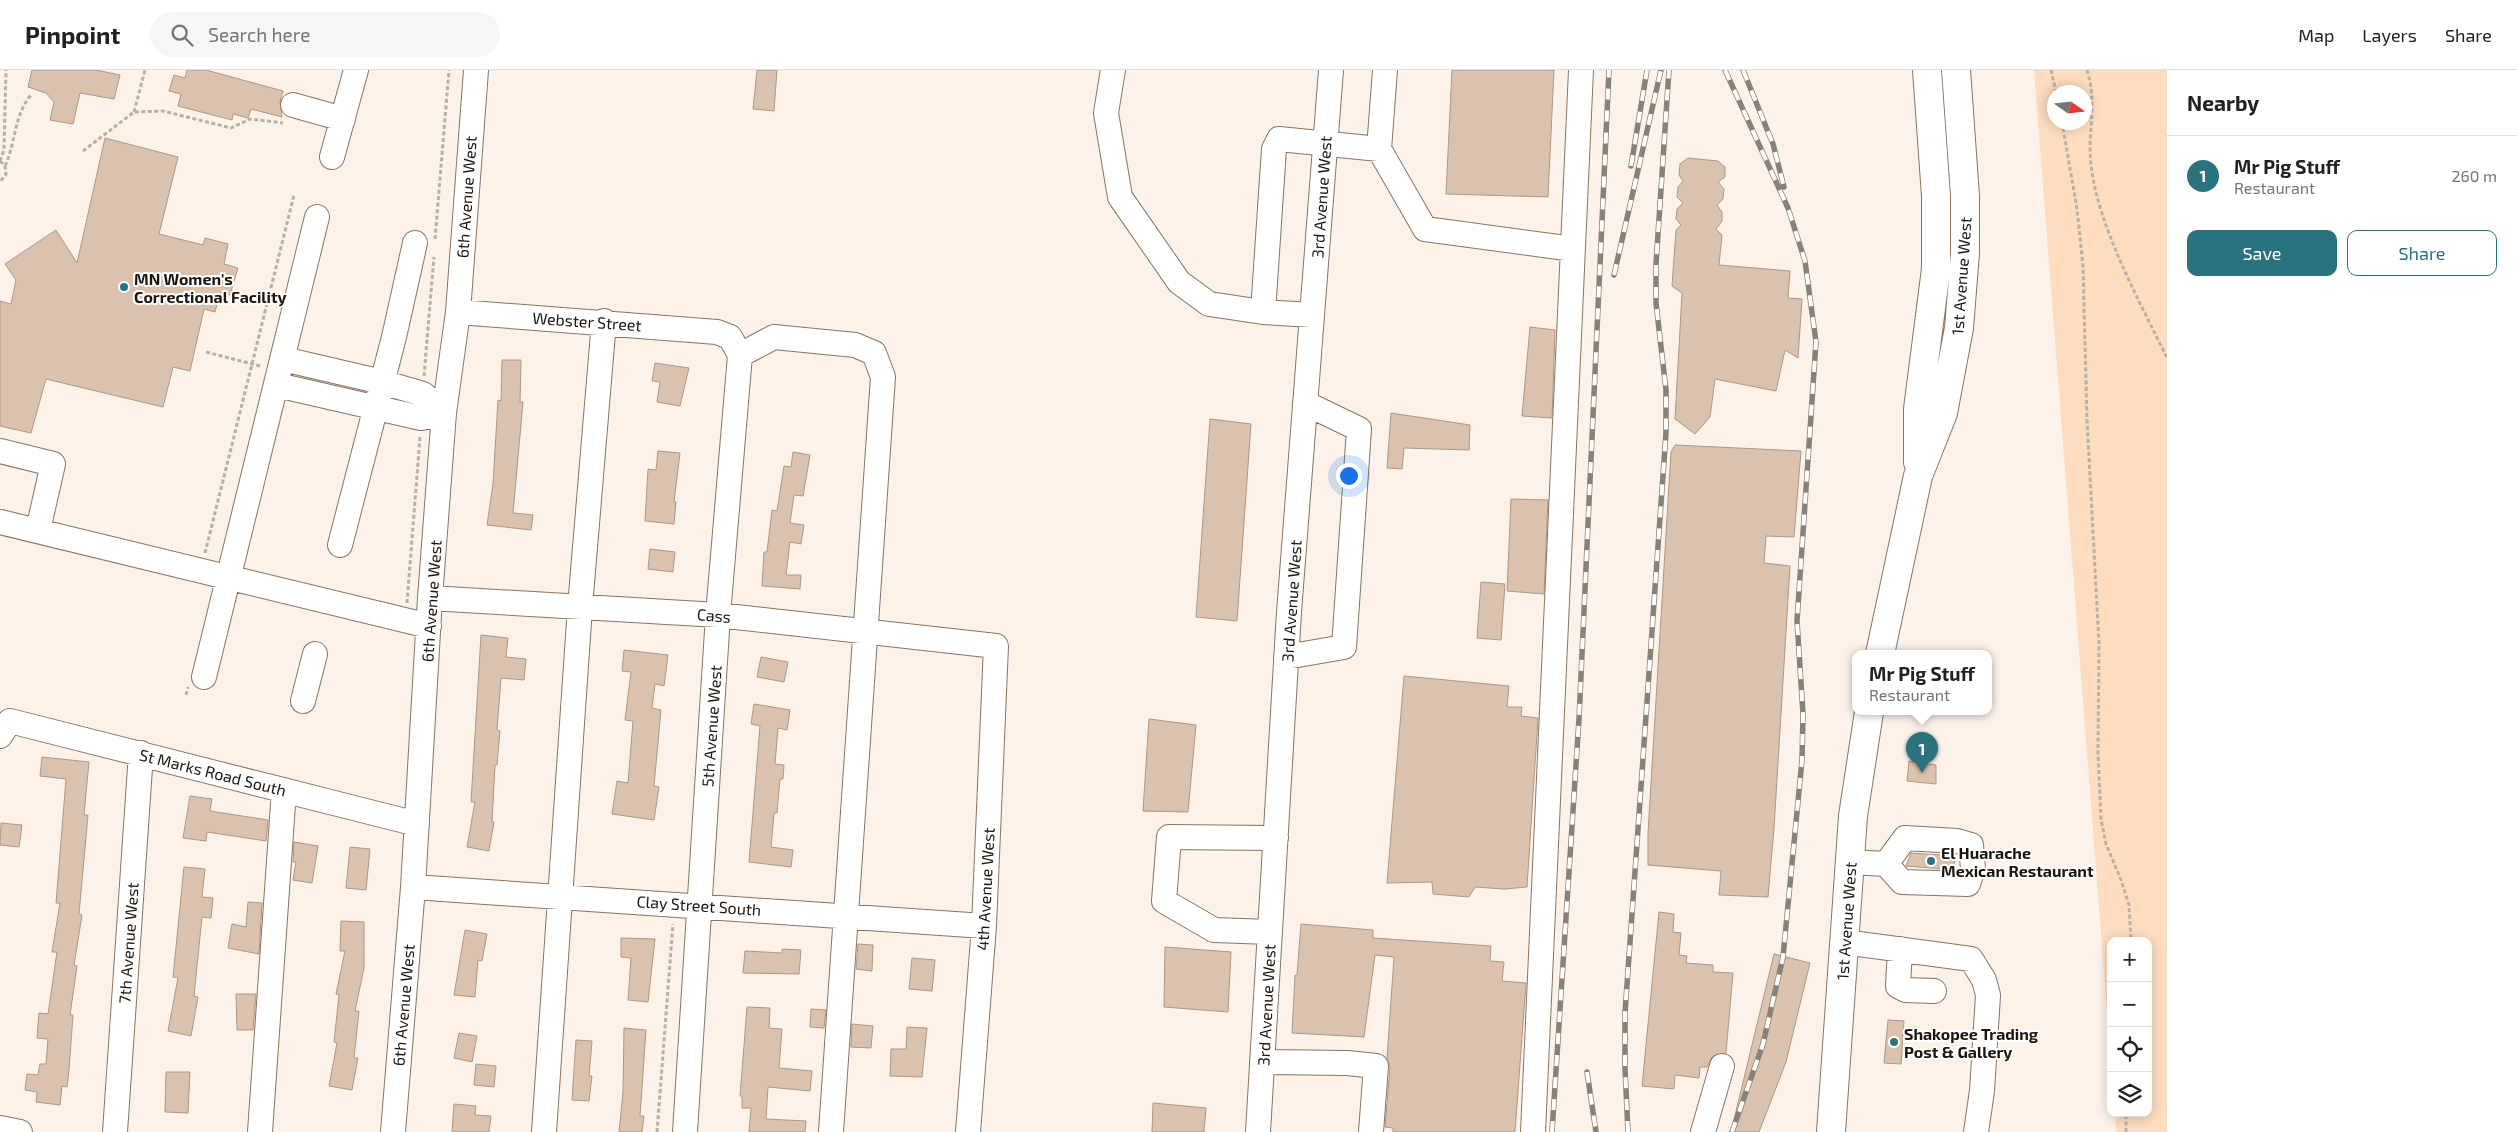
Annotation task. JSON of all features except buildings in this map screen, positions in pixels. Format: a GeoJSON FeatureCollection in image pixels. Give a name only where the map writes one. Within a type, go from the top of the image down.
{"type":"FeatureCollection","features":[{"type":"Feature","properties":{"kind":"main road","name":"1st Avenue West"},"geometry":{"type":"LineString","coordinates":[[1918,476],[1918,409],[1936,269],[1936,196],[1927,70]]}},
{"type":"Feature","properties":{"kind":"main road","name":"1st Avenue West"},"geometry":{"type":"LineString","coordinates":[[1881,650],[1918,476],[1944,413],[1959,328],[1965,253],[1965,196],[1956,70]]}},
{"type":"Feature","properties":{"kind":"main road","name":"1st Avenue West"},"geometry":{"type":"LineString","coordinates":[[1831,1132],[1853,816],[1869,715]]}},
{"type":"Feature","properties":{"kind":"street"},"geometry":{"type":"LineString","coordinates":[[332,157],[356,70]]}},
{"type":"Feature","properties":{"kind":"street","name":"6th Avenue West"},"geometry":{"type":"LineString","coordinates":[[393,1132],[413,887],[430,598],[444,413],[458,312],[476,70]]}},
{"type":"Feature","properties":{"kind":"street"},"geometry":{"type":"LineString","coordinates":[[1113,70],[1106,113],[1120,197],[1178,282],[1209,304],[1263,312],[1312,315]]}},
{"type":"Feature","properties":{"kind":"street","name":"3rd Avenue West"},"geometry":{"type":"LineString","coordinates":[[1258,1132],[1286,657],[1331,70]]}},
{"type":"Feature","properties":{"kind":"street"},"geometry":{"type":"LineString","coordinates":[[1385,70],[1379,149],[1425,229],[1573,249]]}},
{"type":"Feature","properties":{"kind":"street"},"geometry":{"type":"LineString","coordinates":[[1533,1132],[1581,70]]}},
{"type":"Feature","properties":{"kind":"street"},"geometry":{"type":"LineString","coordinates":[[292,105],[343,119]]}},
{"type":"Feature","properties":{"kind":"street"},"geometry":{"type":"LineString","coordinates":[[1263,312],[1274,149],[1279,140],[1379,149]]}},
{"type":"Feature","properties":{"kind":"street"},"geometry":{"type":"LineString","coordinates":[[196,681],[228,577],[317,217]]}},
{"type":"Feature","properties":{"kind":"street"},"geometry":{"type":"LineString","coordinates":[[340,545],[415,243]]}},
{"type":"Feature","properties":{"kind":"street","name":"Webster Street"},"geometry":{"type":"LineString","coordinates":[[458,312],[717,332],[730,337],[740,355]]}},
{"type":"Feature","properties":{"kind":"street"},"geometry":{"type":"LineString","coordinates":[[544,1132],[580,607],[604,322]]}},
{"type":"Feature","properties":{"kind":"street"},"geometry":{"type":"LineString","coordinates":[[740,355],[774,337],[855,345],[874,353],[883,377],[831,1132]]}},
{"type":"Feature","properties":{"kind":"street","name":"5th Avenue West"},"geometry":{"type":"LineString","coordinates":[[685,1132],[718,615],[740,355]]}},
{"type":"Feature","properties":{"kind":"street"},"geometry":{"type":"LineString","coordinates":[[280,372],[382,382],[423,394],[444,413]]}},
{"type":"Feature","properties":{"kind":"street"},"geometry":{"type":"LineString","coordinates":[[280,372],[375,408],[421,418],[444,413]]}},
{"type":"Feature","properties":{"kind":"street"},"geometry":{"type":"LineString","coordinates":[[1286,657],[1344,647],[1345,637],[1359,429],[1305,403]]}},
{"type":"Feature","properties":{"kind":"street"},"geometry":{"type":"LineString","coordinates":[[0,451],[53,464],[38,530]]}},
{"type":"Feature","properties":{"kind":"street"},"geometry":{"type":"LineString","coordinates":[[0,522],[429,626]]}},
{"type":"Feature","properties":{"kind":"street","name":"Cass"},"geometry":{"type":"LineString","coordinates":[[430,598],[718,615],[996,646]]}},
{"type":"Feature","properties":{"kind":"street","name":"4th Avenue West"},"geometry":{"type":"LineString","coordinates":[[968,1132],[984,926],[996,646]]}},
{"type":"Feature","properties":{"kind":"street"},"geometry":{"type":"LineString","coordinates":[[303,700],[315,654]]}},
{"type":"Feature","properties":{"kind":"street","name":"St Marks Road South"},"geometry":{"type":"LineString","coordinates":[[5,728],[141,753],[417,824]]}},
{"type":"Feature","properties":{"kind":"street","name":"7th Avenue West"},"geometry":{"type":"LineString","coordinates":[[115,1132],[141,753]]}},
{"type":"Feature","properties":{"kind":"street"},"geometry":{"type":"LineString","coordinates":[[260,1132],[284,790]]}},
{"type":"Feature","properties":{"kind":"street"},"geometry":{"type":"LineString","coordinates":[[1270,932],[1214,930],[1164,901],[1169,837],[1276,838]]}},
{"type":"Feature","properties":{"kind":"street"},"geometry":{"type":"LineString","coordinates":[[1850,862],[1886,864]]}},
{"type":"Feature","properties":{"kind":"street","name":"Clay Street South"},"geometry":{"type":"LineString","coordinates":[[413,887],[699,905],[984,926]]}},
{"type":"Feature","properties":{"kind":"street"},"geometry":{"type":"LineString","coordinates":[[1844,942],[1971,959],[1984,980],[1988,995],[1982,1091],[1976,1132]]}},
{"type":"Feature","properties":{"kind":"street"},"geometry":{"type":"LineString","coordinates":[[1900,949],[1898,986],[1906,990],[1934,991]]}},
{"type":"Feature","properties":{"kind":"street"},"geometry":{"type":"LineString","coordinates":[[1262,1062],[1347,1063],[1376,1066],[1371,1132]]}},
{"type":"Feature","properties":{"kind":"street"},"geometry":{"type":"LineString","coordinates":[[1703,1132],[1722,1066]]}},
{"type":"Feature","properties":{"kind":"street"},"geometry":{"type":"LineString","coordinates":[[0,1128],[20,1132]]}},
{"type":"Feature","properties":{"kind":"path"},"geometry":{"type":"LineString","coordinates":[[5,166],[0,161],[4,150],[6,70]]}},
{"type":"Feature","properties":{"kind":"path"},"geometry":{"type":"LineString","coordinates":[[134,112],[144,70]]}},
{"type":"Feature","properties":{"kind":"path"},"geometry":{"type":"LineString","coordinates":[[2051,70],[2054,85]]}},
{"type":"Feature","properties":{"kind":"path"},"geometry":{"type":"LineString","coordinates":[[2087,70],[2093,89],[2091,163],[2098,204],[2133,289],[2167,358]]}},
{"type":"Feature","properties":{"kind":"path"},"geometry":{"type":"LineString","coordinates":[[0,182],[6,174],[5,166],[11,152],[21,107],[31,95]]}},
{"type":"Feature","properties":{"kind":"path"},"geometry":{"type":"LineString","coordinates":[[83,151],[134,112],[163,111],[231,128],[250,119],[288,123],[292,105]]}},
{"type":"Feature","properties":{"kind":"path"},"geometry":{"type":"LineString","coordinates":[[2063,130],[2077,209],[2084,266],[2087,420],[2099,643],[2098,753],[2101,819],[2106,844],[2129,905],[2131,937]]}},
{"type":"Feature","properties":{"kind":"path"},"geometry":{"type":"LineString","coordinates":[[201,571],[294,195]]}},
{"type":"Feature","properties":{"kind":"path"},"geometry":{"type":"LineString","coordinates":[[206,352],[280,372]]}},
{"type":"Feature","properties":{"kind":"path"},"geometry":{"type":"LineString","coordinates":[[186,695],[196,681]]}},
{"type":"Feature","properties":{"kind":"path"},"geometry":{"type":"LineString","coordinates":[[657,1132],[674,919]]}},
{"type":"Feature","properties":{"kind":"path"},"geometry":{"type":"LineString","coordinates":[[2126,1117],[2126,1132]]}},
{"type":"Feature","properties":{"kind":"shaded area"},"geometry":{"type":"Polygon","coordinates":[[[2034,70],[2167,70],[2167,1132],[2116,1132],[2115,1117],[2152,1117],[2152,937],[2107,937],[2107,1010],[2034,70]]]}},
{"type":"Feature","properties":{"kind":"railway"},"geometry":{"type":"LineString","coordinates":[[1552,1132],[1579,719],[1609,70]]}},
{"type":"Feature","properties":{"kind":"railway"},"geometry":{"type":"LineString","coordinates":[[1631,166],[1647,70]]}},
{"type":"Feature","properties":{"kind":"railway"},"geometry":{"type":"LineString","coordinates":[[1614,275],[1661,70]]}},
{"type":"Feature","properties":{"kind":"railway"},"geometry":{"type":"LineString","coordinates":[[1628,1132],[1625,1013],[1666,433],[1666,390],[1656,303],[1656,264],[1669,70]]}},
{"type":"Feature","properties":{"kind":"railway"},"geometry":{"type":"LineString","coordinates":[[1725,70],[1788,208],[1805,261],[1816,342],[1797,621],[1803,714],[1802,760],[1783,957],[1763,1044],[1732,1132]]}},
{"type":"Feature","properties":{"kind":"railway"},"geometry":{"type":"LineString","coordinates":[[1743,70],[1773,144],[1784,187]]}},
{"type":"Feature","properties":{"kind":"railway"},"geometry":{"type":"LineString","coordinates":[[1587,1072],[1596,1132]]}},
{"type":"Feature","properties":{"kind":"place","name":"MN Women's Correctional Facility"},"geometry":{"type":"Point","coordinates":[124,287]}},
{"type":"Feature","properties":{"kind":"place","name":"Mr Pig Stuff"},"geometry":{"type":"Point","coordinates":[1922,773]}},
{"type":"Feature","properties":{"kind":"place","name":"El Huarache Mexican Restaurant"},"geometry":{"type":"Point","coordinates":[1931,861]}},
{"type":"Feature","properties":{"kind":"place","name":"Shakopee Trading Post & Gallery"},"geometry":{"type":"Point","coordinates":[1894,1042]}}]}
